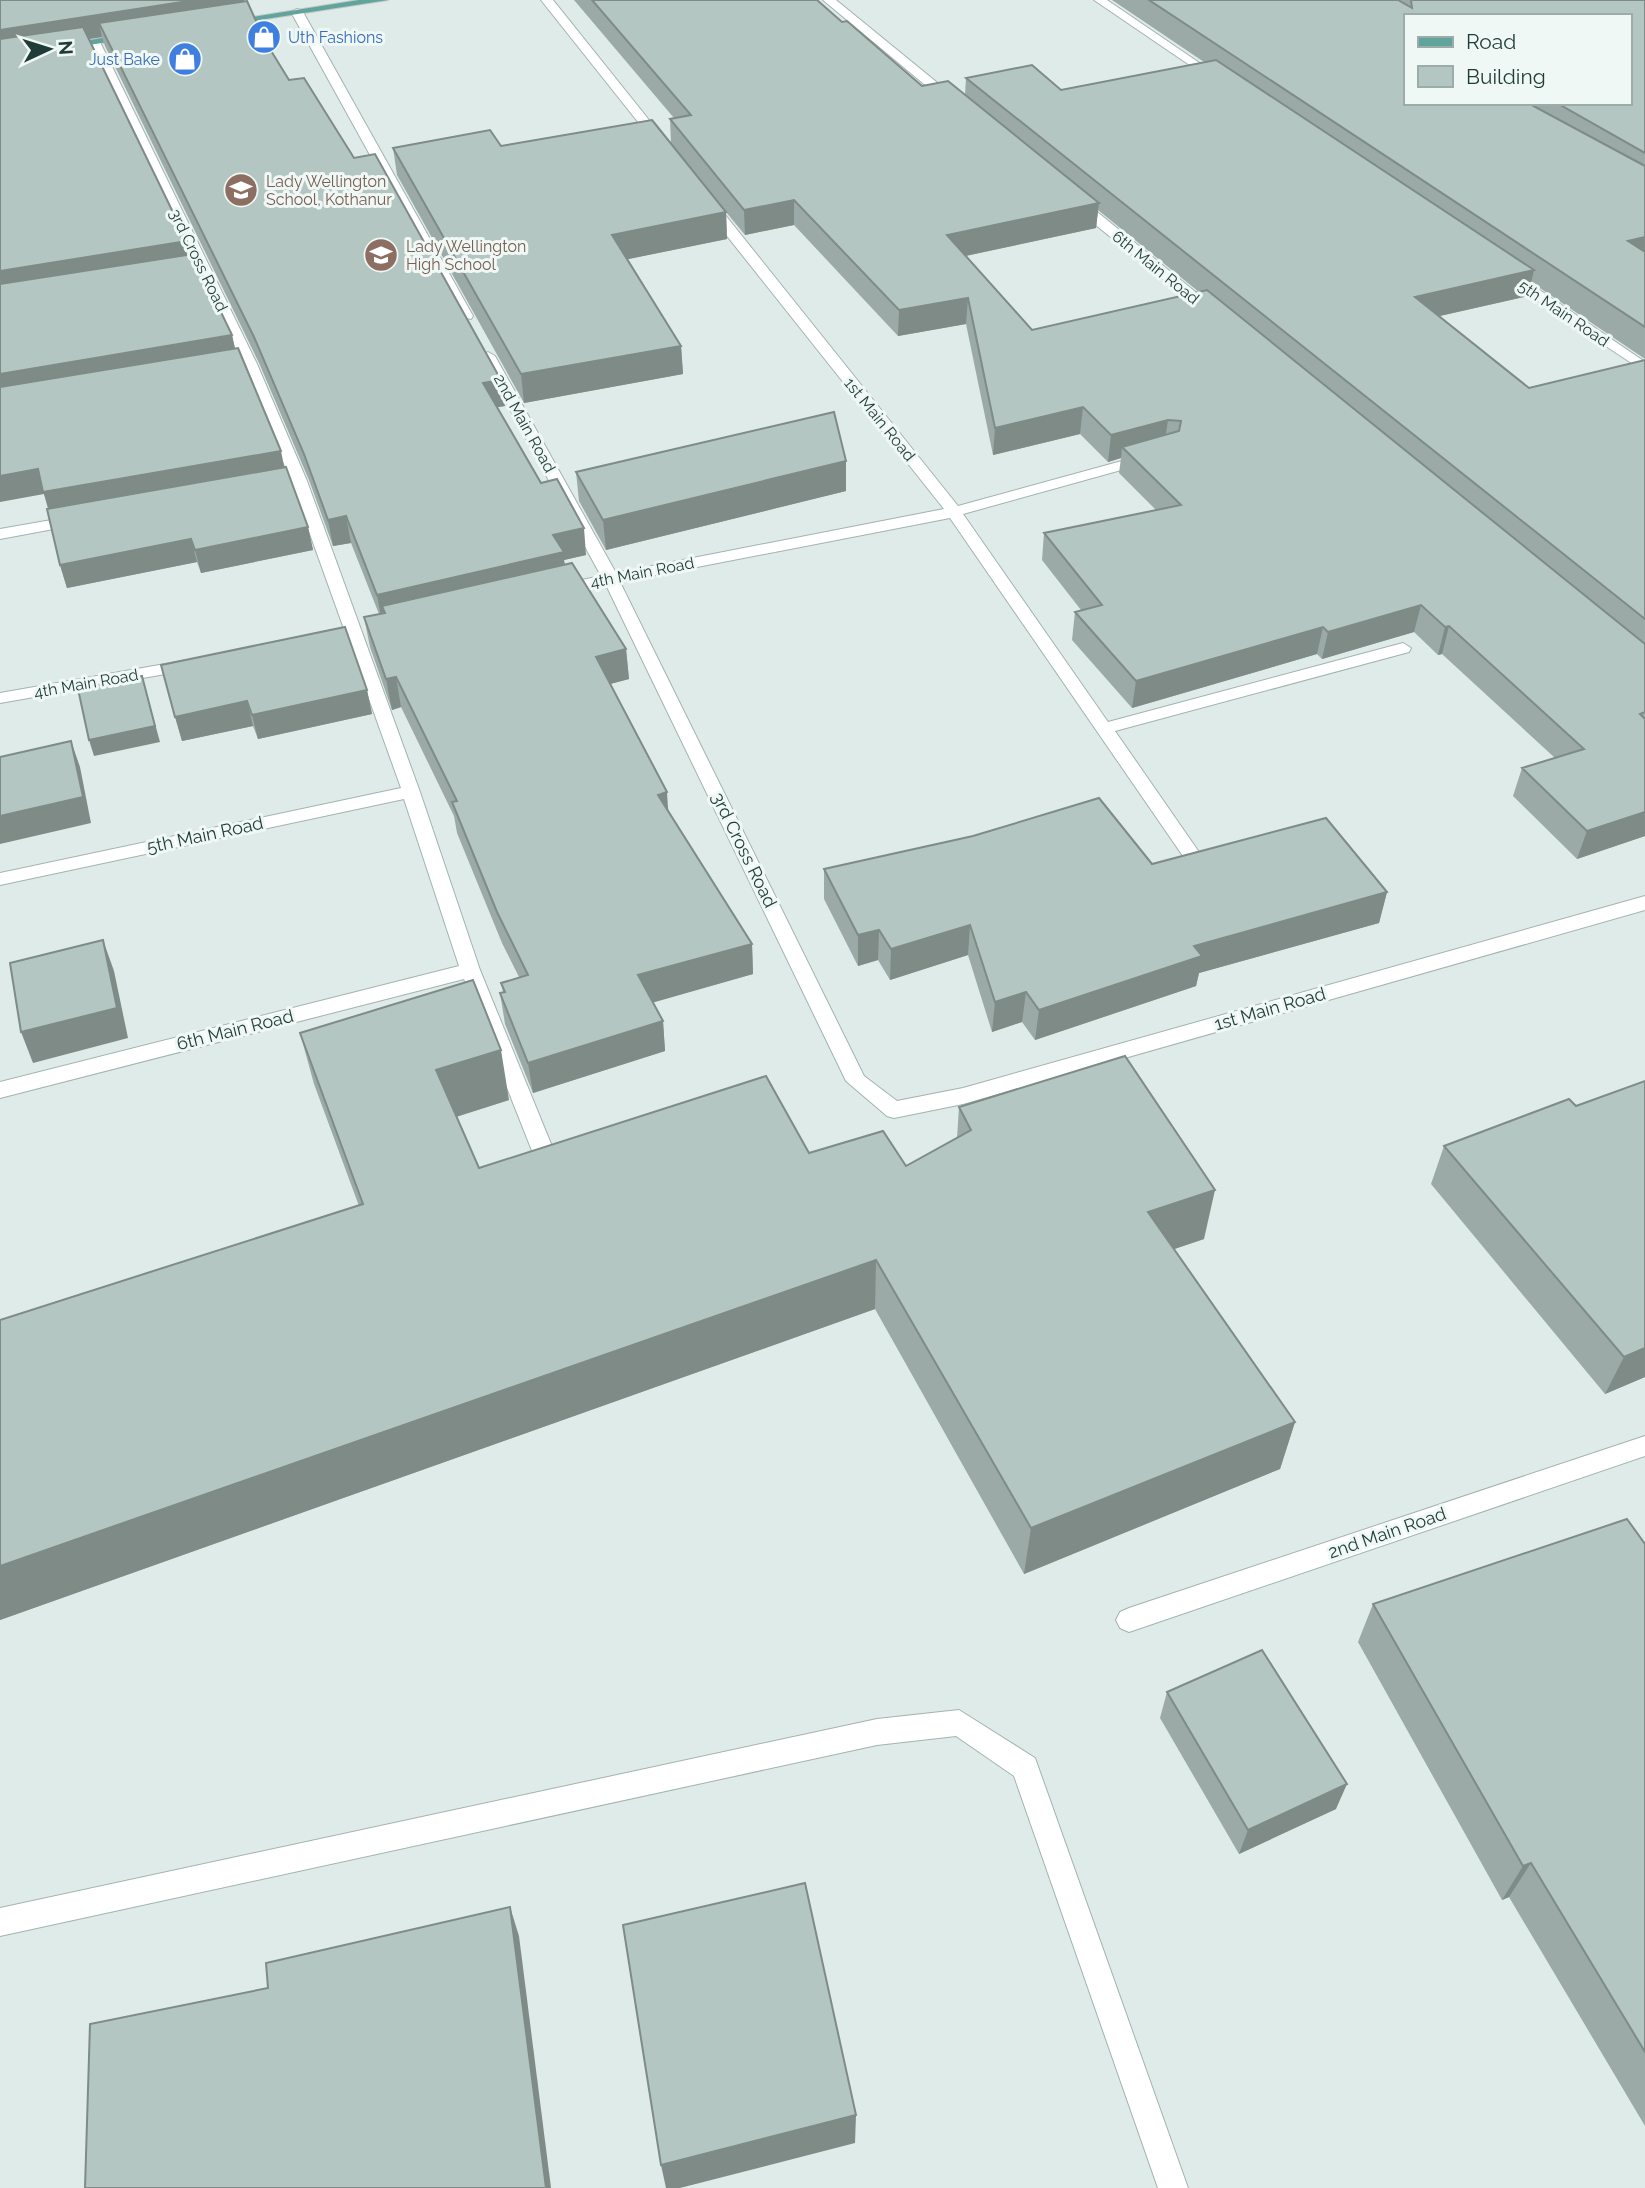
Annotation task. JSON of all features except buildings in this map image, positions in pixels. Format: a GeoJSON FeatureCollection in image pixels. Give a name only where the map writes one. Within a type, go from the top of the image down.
{"type":"FeatureCollection","features":[{"type":"Feature","properties":{"kind":"main road"},"geometry":{"type":"LineString","coordinates":[[216,24],[382,0]]}},
{"type":"Feature","properties":{"kind":"main road"},"geometry":{"type":"LineString","coordinates":[[54,48],[148,34]]}},
{"type":"Feature","properties":{"kind":"street"},"geometry":{"type":"LineString","coordinates":[[547,0],[668,152]]}},
{"type":"Feature","properties":{"kind":"street"},"geometry":{"type":"LineString","coordinates":[[829,0],[968,113]]}},
{"type":"Feature","properties":{"kind":"street"},"geometry":{"type":"LineString","coordinates":[[1100,0],[1228,86]]}},
{"type":"Feature","properties":{"kind":"street","name":"2nd Main Road"},"geometry":{"type":"LineString","coordinates":[[297,12],[611,577]]}},
{"type":"Feature","properties":{"kind":"street","name":"3rd Cross Road"},"geometry":{"type":"LineString","coordinates":[[94,41],[196,271],[244,365],[356,636],[470,970],[549,1166]]}},
{"type":"Feature","properties":{"kind":"street","name":"6th Main Road"},"geometry":{"type":"LineString","coordinates":[[1064,192],[1224,323]]}},
{"type":"Feature","properties":{"kind":"street","name":"1st Main Road"},"geometry":{"type":"LineString","coordinates":[[703,196],[954,512],[1192,855]]}},
{"type":"Feature","properties":{"kind":"street","name":"5th Main Road"},"geometry":{"type":"LineString","coordinates":[[1494,266],[1645,368]]}},
{"type":"Feature","properties":{"kind":"street","name":"4th Main Road"},"geometry":{"type":"LineString","coordinates":[[543,593],[611,577],[954,512],[1158,456]]}},
{"type":"Feature","properties":{"kind":"street"},"geometry":{"type":"LineString","coordinates":[[0,534],[95,517]]}},
{"type":"Feature","properties":{"kind":"street","name":"3rd Cross Road"},"geometry":{"type":"LineString","coordinates":[[611,577],[856,1080],[894,1110]]}},
{"type":"Feature","properties":{"kind":"street"},"geometry":{"type":"LineString","coordinates":[[1105,728],[1403,648]]}},
{"type":"Feature","properties":{"kind":"street","name":"4th Main Road"},"geometry":{"type":"LineString","coordinates":[[0,698],[205,662]]}},
{"type":"Feature","properties":{"kind":"street","name":"5th Main Road"},"geometry":{"type":"LineString","coordinates":[[0,878],[411,792]]}},
{"type":"Feature","properties":{"kind":"street","name":"1st Main Road"},"geometry":{"type":"LineString","coordinates":[[894,1110],[976,1092],[1645,903]]}},
{"type":"Feature","properties":{"kind":"street","name":"6th Main Road"},"geometry":{"type":"LineString","coordinates":[[0,1090],[470,970]]}},
{"type":"Feature","properties":{"kind":"street","name":"2nd Main Road"},"geometry":{"type":"LineString","coordinates":[[1129,1620],[1645,1446]]}},
{"type":"Feature","properties":{"kind":"street"},"geometry":{"type":"LineString","coordinates":[[0,1922],[877,1732],[958,1723],[1025,1767],[1174,2188]]}},
{"type":"Feature","properties":{"kind":"place","name":"Uth Fashions"},"geometry":{"type":"Point","coordinates":[264,37]}},
{"type":"Feature","properties":{"kind":"place","name":"Just Bake"},"geometry":{"type":"Point","coordinates":[185,59]}},
{"type":"Feature","properties":{"kind":"place","name":"Lady Wellington School, Kothanur"},"geometry":{"type":"Point","coordinates":[241,190]}},
{"type":"Feature","properties":{"kind":"place","name":"Lady Wellington High School"},"geometry":{"type":"Point","coordinates":[381,255]}}]}
